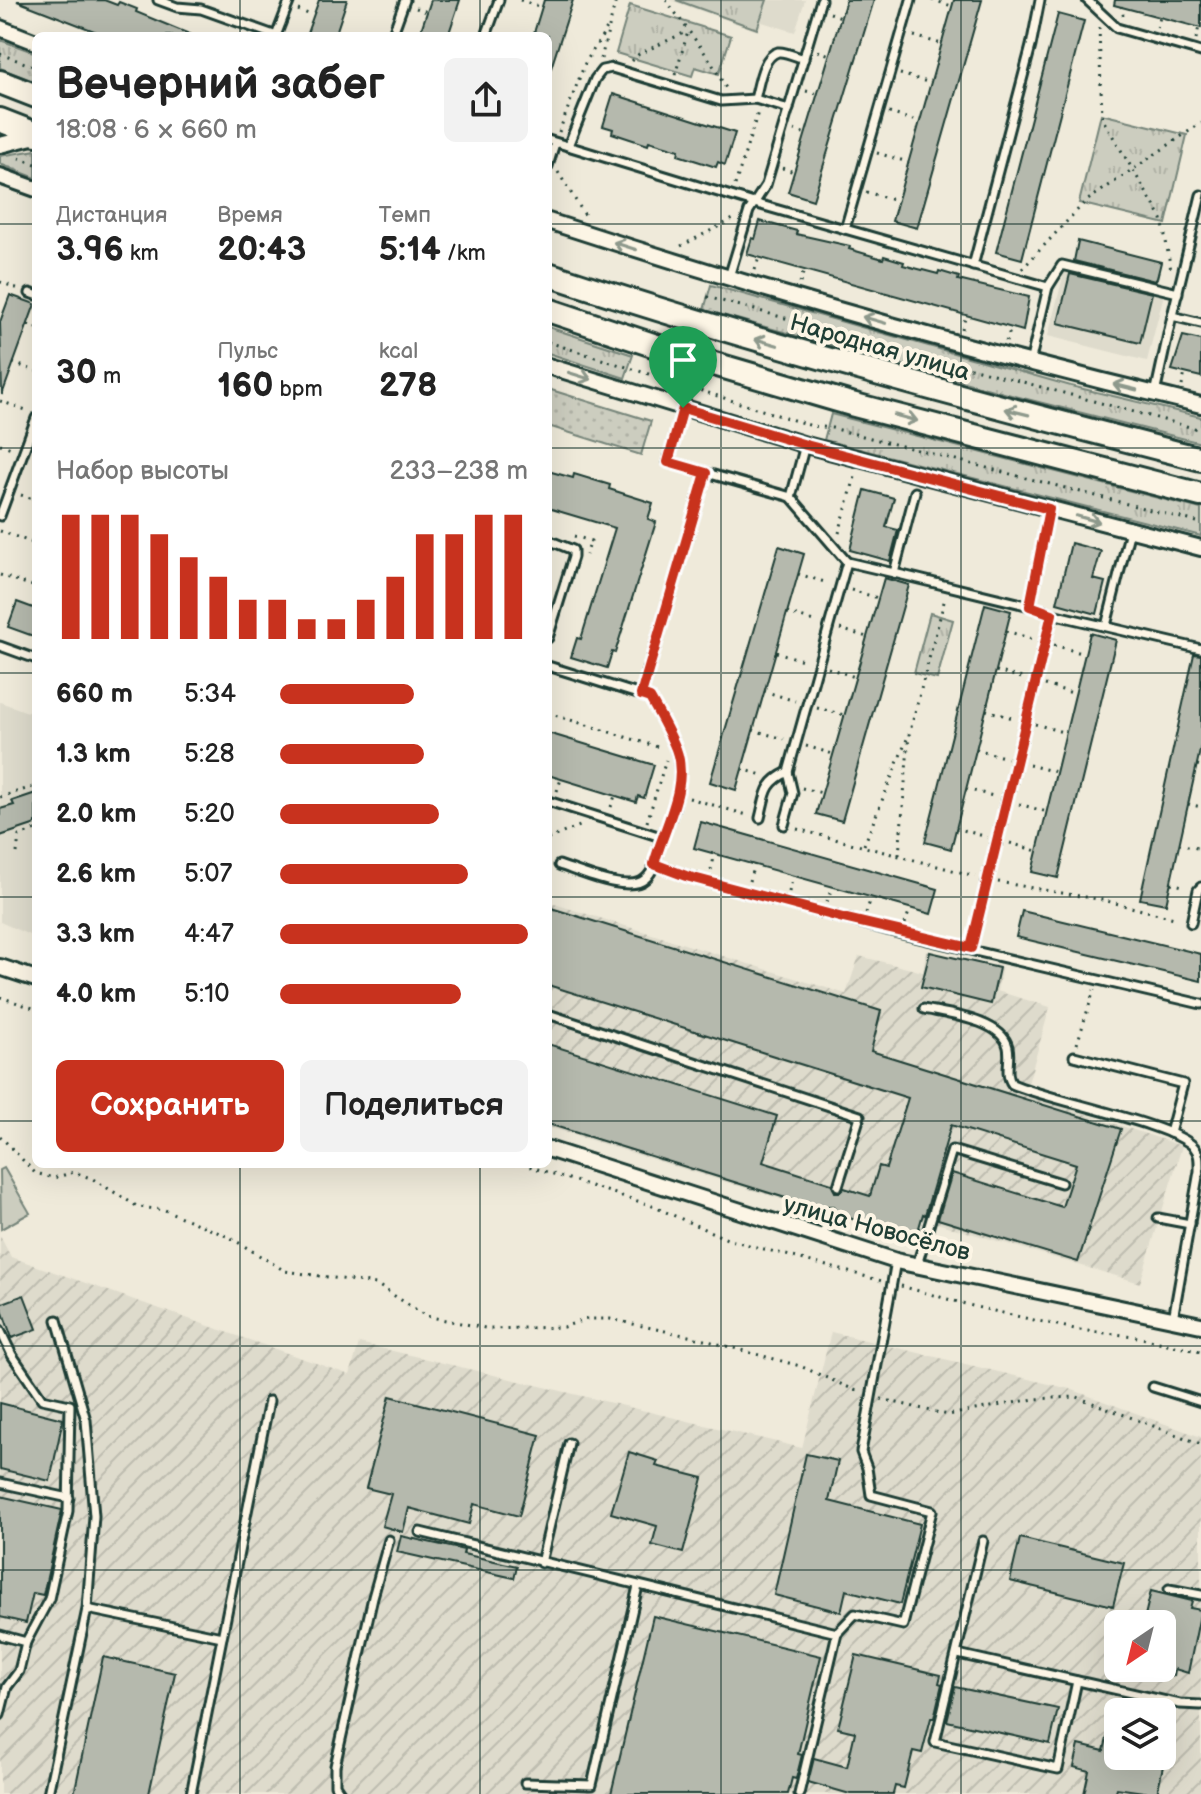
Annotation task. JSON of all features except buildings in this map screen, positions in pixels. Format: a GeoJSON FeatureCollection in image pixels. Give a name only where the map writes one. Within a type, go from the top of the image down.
{"type":"FeatureCollection","features":[{"type":"Feature","properties":{"kind":"main road"},"geometry":{"type":"LineString","coordinates":[[0,82],[32,94]]}},
{"type":"Feature","properties":{"kind":"main road"},"geometry":{"type":"LineString","coordinates":[[0,120],[32,133]]}},
{"type":"Feature","properties":{"kind":"main road","name":"Народная улица"},"geometry":{"type":"LineString","coordinates":[[552,275],[690,320],[859,369],[1201,459]]}},
{"type":"Feature","properties":{"kind":"main road"},"geometry":{"type":"LineString","coordinates":[[552,311],[680,354],[851,404],[1201,495]]}},
{"type":"Feature","properties":{"kind":"street"},"geometry":{"type":"LineString","coordinates":[[0,28],[32,40]]}},
{"type":"Feature","properties":{"kind":"street"},"geometry":{"type":"LineString","coordinates":[[0,145],[32,136]]}},
{"type":"Feature","properties":{"kind":"street"},"geometry":{"type":"LineString","coordinates":[[0,176],[32,188]]}},
{"type":"Feature","properties":{"kind":"street"},"geometry":{"type":"LineString","coordinates":[[552,222],[729,279],[1030,363],[1201,405]]}},
{"type":"Feature","properties":{"kind":"street"},"geometry":{"type":"LineString","coordinates":[[552,367],[806,445],[1201,548]]}},
{"type":"Feature","properties":{"kind":"street"},"geometry":{"type":"LineString","coordinates":[[0,967],[32,978]]}},
{"type":"Feature","properties":{"kind":"street","name":"улица Новосёлов"},"geometry":{"type":"LineString","coordinates":[[552,1150],[896,1261],[1201,1325]]}},
{"type":"Feature","properties":{"kind":"lane"},"geometry":{"type":"LineString","coordinates":[[158,0],[177,7],[201,9],[266,32]]}},
{"type":"Feature","properties":{"kind":"lane"},"geometry":{"type":"LineString","coordinates":[[278,32],[290,0]]}},
{"type":"Feature","properties":{"kind":"lane"},"geometry":{"type":"LineString","coordinates":[[393,32],[405,0]]}},
{"type":"Feature","properties":{"kind":"lane"},"geometry":{"type":"LineString","coordinates":[[487,32],[499,0]]}},
{"type":"Feature","properties":{"kind":"lane"},"geometry":{"type":"LineString","coordinates":[[729,279],[752,207],[766,185],[821,0]]}},
{"type":"Feature","properties":{"kind":"lane"},"geometry":{"type":"LineString","coordinates":[[845,229],[911,0]]}},
{"type":"Feature","properties":{"kind":"lane"},"geometry":{"type":"LineString","coordinates":[[973,266],[1031,46],[1040,0]]}},
{"type":"Feature","properties":{"kind":"lane"},"geometry":{"type":"LineString","coordinates":[[1087,0],[1117,28],[1201,52]]}},
{"type":"Feature","properties":{"kind":"lane"},"geometry":{"type":"LineString","coordinates":[[244,32],[247,25]]}},
{"type":"Feature","properties":{"kind":"lane"},"geometry":{"type":"LineString","coordinates":[[758,100],[766,62],[774,54],[780,51],[804,59]]}},
{"type":"Feature","properties":{"kind":"lane"},"geometry":{"type":"LineString","coordinates":[[568,146],[595,79],[602,70],[612,68],[721,101],[758,100],[789,109]]}},
{"type":"Feature","properties":{"kind":"lane"},"geometry":{"type":"LineString","coordinates":[[552,141],[731,196],[752,207],[845,229],[1048,287]]}},
{"type":"Feature","properties":{"kind":"lane"},"geometry":{"type":"LineString","coordinates":[[1155,395],[1201,195]]}},
{"type":"Feature","properties":{"kind":"lane"},"geometry":{"type":"LineString","coordinates":[[1030,363],[1048,287],[1062,265],[1178,293]]}},
{"type":"Feature","properties":{"kind":"lane"},"geometry":{"type":"LineString","coordinates":[[1172,316],[1201,323]]}},
{"type":"Feature","properties":{"kind":"lane"},"geometry":{"type":"LineString","coordinates":[[683,408],[668,462],[791,497],[847,562],[1201,649]]}},
{"type":"Feature","properties":{"kind":"lane"},"geometry":{"type":"LineString","coordinates":[[0,516],[32,427]]}},
{"type":"Feature","properties":{"kind":"lane"},"geometry":{"type":"LineString","coordinates":[[791,497],[806,445]]}},
{"type":"Feature","properties":{"kind":"lane"},"geometry":{"type":"LineString","coordinates":[[641,695],[706,473]]}},
{"type":"Feature","properties":{"kind":"lane"},"geometry":{"type":"LineString","coordinates":[[894,573],[915,492]]}},
{"type":"Feature","properties":{"kind":"lane"},"geometry":{"type":"LineString","coordinates":[[1030,606],[1049,509]]}},
{"type":"Feature","properties":{"kind":"lane"},"geometry":{"type":"LineString","coordinates":[[1106,626],[1130,530]]}},
{"type":"Feature","properties":{"kind":"lane"},"geometry":{"type":"LineString","coordinates":[[552,541],[568,546],[573,550],[573,557],[552,625]]}},
{"type":"Feature","properties":{"kind":"lane"},"geometry":{"type":"LineString","coordinates":[[784,825],[793,793],[788,772],[847,562]]}},
{"type":"Feature","properties":{"kind":"lane"},"geometry":{"type":"LineString","coordinates":[[971,948],[1052,614]]}},
{"type":"Feature","properties":{"kind":"lane"},"geometry":{"type":"LineString","coordinates":[[0,646],[32,658]]}},
{"type":"Feature","properties":{"kind":"lane"},"geometry":{"type":"LineString","coordinates":[[552,667],[650,698],[676,750],[680,769],[667,828],[647,878],[636,885],[622,885],[559,865]]}},
{"type":"Feature","properties":{"kind":"lane"},"geometry":{"type":"LineString","coordinates":[[760,818],[768,785],[788,772]]}},
{"type":"Feature","properties":{"kind":"lane"},"geometry":{"type":"LineString","coordinates":[[552,802],[661,837]]}},
{"type":"Feature","properties":{"kind":"lane"},"geometry":{"type":"LineString","coordinates":[[654,864],[824,913],[1201,1004]]}},
{"type":"Feature","properties":{"kind":"lane"},"geometry":{"type":"LineString","coordinates":[[1191,923],[1200,888]]}},
{"type":"Feature","properties":{"kind":"lane"},"geometry":{"type":"LineString","coordinates":[[924,1009],[995,1028],[1005,1038],[1009,1049],[1008,1078],[1012,1084],[1170,1133],[1195,1147],[1199,1158],[1173,1319]]}},
{"type":"Feature","properties":{"kind":"lane"},"geometry":{"type":"LineString","coordinates":[[552,1015],[860,1116],[838,1186]]}},
{"type":"Feature","properties":{"kind":"lane"},"geometry":{"type":"LineString","coordinates":[[1074,1056],[1183,1084],[1170,1133]]}},
{"type":"Feature","properties":{"kind":"lane"},"geometry":{"type":"LineString","coordinates":[[917,1265],[952,1150],[1061,1183]]}},
{"type":"Feature","properties":{"kind":"lane"},"geometry":{"type":"LineString","coordinates":[[822,1238],[830,1212]]}},
{"type":"Feature","properties":{"kind":"lane"},"geometry":{"type":"LineString","coordinates":[[1158,1218],[1190,1224]]}},
{"type":"Feature","properties":{"kind":"lane"},"geometry":{"type":"LineString","coordinates":[[799,1794],[837,1633],[855,1614],[903,1625],[932,1511],[871,1495],[861,1452],[896,1261]]}},
{"type":"Feature","properties":{"kind":"lane"},"geometry":{"type":"LineString","coordinates":[[48,1794],[87,1609],[94,1516],[86,1420],[57,1320]]}},
{"type":"Feature","properties":{"kind":"lane"},"geometry":{"type":"LineString","coordinates":[[0,1330],[12,1355],[42,1399],[70,1405],[68,1511],[49,1599],[26,1642],[19,1671],[4,1686],[0,1715]]}},
{"type":"Feature","properties":{"kind":"lane"},"geometry":{"type":"LineString","coordinates":[[0,1360],[12,1355]]}},
{"type":"Feature","properties":{"kind":"lane"},"geometry":{"type":"LineString","coordinates":[[1153,1387],[1201,1402]]}},
{"type":"Feature","properties":{"kind":"lane"},"geometry":{"type":"LineString","coordinates":[[191,1794],[269,1401]]}},
{"type":"Feature","properties":{"kind":"lane"},"geometry":{"type":"LineString","coordinates":[[541,1563],[569,1443]]}},
{"type":"Feature","properties":{"kind":"lane"},"geometry":{"type":"LineString","coordinates":[[0,1483],[69,1498]]}},
{"type":"Feature","properties":{"kind":"lane"},"geometry":{"type":"LineString","coordinates":[[420,1532],[837,1633]]}},
{"type":"Feature","properties":{"kind":"lane"},"geometry":{"type":"LineString","coordinates":[[341,1794],[335,1785],[335,1766],[389,1540]]}},
{"type":"Feature","properties":{"kind":"lane"},"geometry":{"type":"LineString","coordinates":[[983,1541],[935,1742],[1058,1769],[1077,1681]]}},
{"type":"Feature","properties":{"kind":"lane"},"geometry":{"type":"LineString","coordinates":[[525,1783],[592,1785],[638,1586]]}},
{"type":"Feature","properties":{"kind":"lane"},"geometry":{"type":"LineString","coordinates":[[1169,1589],[1201,1595]]}},
{"type":"Feature","properties":{"kind":"lane"},"geometry":{"type":"LineString","coordinates":[[87,1609],[222,1637]]}},
{"type":"Feature","properties":{"kind":"lane"},"geometry":{"type":"LineString","coordinates":[[0,1635],[26,1642]]}},
{"type":"Feature","properties":{"kind":"lane"},"geometry":{"type":"LineString","coordinates":[[958,1654],[1180,1704],[1201,1705]]}},
{"type":"Feature","properties":{"kind":"path"},"geometry":{"type":"LineString","coordinates":[[520,0],[542,7]]}},
{"type":"Feature","properties":{"kind":"path"},"geometry":{"type":"LineString","coordinates":[[602,70],[601,58],[616,0]]}},
{"type":"Feature","properties":{"kind":"path"},"geometry":{"type":"LineString","coordinates":[[666,0],[710,60],[733,100]]}},
{"type":"Feature","properties":{"kind":"path"},"geometry":{"type":"LineString","coordinates":[[932,0],[952,6]]}},
{"type":"Feature","properties":{"kind":"path"},"geometry":{"type":"LineString","coordinates":[[1098,11],[1102,118],[1162,219],[1169,264],[1178,293]]}},
{"type":"Feature","properties":{"kind":"path"},"geometry":{"type":"LineString","coordinates":[[621,71],[639,54],[688,31]]}},
{"type":"Feature","properties":{"kind":"path"},"geometry":{"type":"LineString","coordinates":[[672,86],[688,31]]}},
{"type":"Feature","properties":{"kind":"path"},"geometry":{"type":"LineString","coordinates":[[902,33],[942,44]]}},
{"type":"Feature","properties":{"kind":"path"},"geometry":{"type":"LineString","coordinates":[[0,54],[32,66]]}},
{"type":"Feature","properties":{"kind":"path"},"geometry":{"type":"LineString","coordinates":[[891,72],[931,83]]}},
{"type":"Feature","properties":{"kind":"path"},"geometry":{"type":"LineString","coordinates":[[731,196],[758,100]]}},
{"type":"Feature","properties":{"kind":"path"},"geometry":{"type":"LineString","coordinates":[[879,110],[920,122]]}},
{"type":"Feature","properties":{"kind":"path"},"geometry":{"type":"LineString","coordinates":[[1014,277],[1085,202],[1201,123]]}},
{"type":"Feature","properties":{"kind":"path"},"geometry":{"type":"LineString","coordinates":[[868,150],[908,162]]}},
{"type":"Feature","properties":{"kind":"path"},"geometry":{"type":"LineString","coordinates":[[552,166],[587,218]]}},
{"type":"Feature","properties":{"kind":"path"},"geometry":{"type":"LineString","coordinates":[[857,189],[897,201]]}},
{"type":"Feature","properties":{"kind":"path"},"geometry":{"type":"LineString","coordinates":[[679,247],[752,207]]}},
{"type":"Feature","properties":{"kind":"path"},"geometry":{"type":"LineString","coordinates":[[755,270],[759,257]]}},
{"type":"Feature","properties":{"kind":"path"},"geometry":{"type":"LineString","coordinates":[[800,283],[804,270]]}},
{"type":"Feature","properties":{"kind":"path"},"geometry":{"type":"LineString","coordinates":[[0,282],[32,294]]}},
{"type":"Feature","properties":{"kind":"path"},"geometry":{"type":"LineString","coordinates":[[707,297],[1201,430]]}},
{"type":"Feature","properties":{"kind":"path"},"geometry":{"type":"LineString","coordinates":[[962,329],[966,315]]}},
{"type":"Feature","properties":{"kind":"path"},"geometry":{"type":"LineString","coordinates":[[28,325],[32,326]]}},
{"type":"Feature","properties":{"kind":"path"},"geometry":{"type":"LineString","coordinates":[[1006,342],[1011,328]]}},
{"type":"Feature","properties":{"kind":"path"},"geometry":{"type":"LineString","coordinates":[[552,343],[812,426],[832,428],[1201,523]]}},
{"type":"Feature","properties":{"kind":"path"},"geometry":{"type":"LineString","coordinates":[[13,363],[32,370]]}},
{"type":"Feature","properties":{"kind":"path"},"geometry":{"type":"LineString","coordinates":[[1182,386],[1185,373]]}},
{"type":"Feature","properties":{"kind":"path"},"geometry":{"type":"LineString","coordinates":[[0,401],[32,414]]}},
{"type":"Feature","properties":{"kind":"path"},"geometry":{"type":"LineString","coordinates":[[834,548],[855,477]]}},
{"type":"Feature","properties":{"kind":"path"},"geometry":{"type":"LineString","coordinates":[[0,531],[32,543]]}},
{"type":"Feature","properties":{"kind":"path"},"geometry":{"type":"LineString","coordinates":[[562,532],[591,541],[586,555]]}},
{"type":"Feature","properties":{"kind":"path"},"geometry":{"type":"LineString","coordinates":[[0,575],[32,586]]}},
{"type":"Feature","properties":{"kind":"path"},"geometry":{"type":"LineString","coordinates":[[864,845],[909,735],[948,586]]}},
{"type":"Feature","properties":{"kind":"path"},"geometry":{"type":"LineString","coordinates":[[552,714],[669,751],[647,822]]}},
{"type":"Feature","properties":{"kind":"path"},"geometry":{"type":"LineString","coordinates":[[899,855],[909,735]]}},
{"type":"Feature","properties":{"kind":"path"},"geometry":{"type":"LineString","coordinates":[[742,769],[773,779]]}},
{"type":"Feature","properties":{"kind":"path"},"geometry":{"type":"LineString","coordinates":[[556,793],[561,779]]}},
{"type":"Feature","properties":{"kind":"path"},"geometry":{"type":"LineString","coordinates":[[792,785],[822,793]]}},
{"type":"Feature","properties":{"kind":"path"},"geometry":{"type":"LineString","coordinates":[[0,797],[32,787]]}},
{"type":"Feature","properties":{"kind":"path"},"geometry":{"type":"LineString","coordinates":[[676,794],[760,818]]}},
{"type":"Feature","properties":{"kind":"path"},"geometry":{"type":"LineString","coordinates":[[611,810],[615,796]]}},
{"type":"Feature","properties":{"kind":"path"},"geometry":{"type":"LineString","coordinates":[[1188,804],[1201,807]]}},
{"type":"Feature","properties":{"kind":"path"},"geometry":{"type":"LineString","coordinates":[[552,837],[591,822],[597,816]]}},
{"type":"Feature","properties":{"kind":"path"},"geometry":{"type":"LineString","coordinates":[[784,825],[987,880],[1103,900],[1173,918]]}},
{"type":"Feature","properties":{"kind":"path"},"geometry":{"type":"LineString","coordinates":[[17,853],[19,836],[32,831]]}},
{"type":"Feature","properties":{"kind":"path"},"geometry":{"type":"LineString","coordinates":[[1179,844],[1201,849]]}},
{"type":"Feature","properties":{"kind":"path"},"geometry":{"type":"LineString","coordinates":[[708,882],[715,854]]}},
{"type":"Feature","properties":{"kind":"path"},"geometry":{"type":"LineString","coordinates":[[746,892],[754,865]]}},
{"type":"Feature","properties":{"kind":"path"},"geometry":{"type":"LineString","coordinates":[[786,903],[793,876]]}},
{"type":"Feature","properties":{"kind":"path"},"geometry":{"type":"LineString","coordinates":[[1171,883],[1200,888]]}},
{"type":"Feature","properties":{"kind":"path"},"geometry":{"type":"LineString","coordinates":[[824,913],[832,887]]}},
{"type":"Feature","properties":{"kind":"path"},"geometry":{"type":"LineString","coordinates":[[864,923],[871,898]]}},
{"type":"Feature","properties":{"kind":"path"},"geometry":{"type":"LineString","coordinates":[[1074,1056],[1097,979]]}},
{"type":"Feature","properties":{"kind":"path"},"geometry":{"type":"LineString","coordinates":[[0,997],[32,1008]]}},
{"type":"Feature","properties":{"kind":"path"},"geometry":{"type":"LineString","coordinates":[[0,1136],[35,1173],[54,1178],[74,1172],[93,1179],[138,1207],[165,1210],[231,1238],[285,1271],[376,1284],[426,1316],[490,1329],[563,1327],[587,1319],[610,1319],[693,1337],[800,1366],[870,1397],[948,1415],[1034,1399],[1077,1397],[1201,1444]]}},
{"type":"Feature","properties":{"kind":"path"},"geometry":{"type":"LineString","coordinates":[[534,1168],[650,1205],[727,1239],[976,1307],[1201,1352]]}},
{"type":"Feature","properties":{"kind":"shaded area"},"geometry":{"type":"Polygon","coordinates":[[[670,0],[805,0],[795,32],[762,22],[758,31],[670,0]]]}},
{"type":"Feature","properties":{"kind":"shaded area"},"geometry":{"type":"Polygon","coordinates":[[[1065,269],[1164,294],[1147,361],[1048,336],[1065,269]]]}},
{"type":"Feature","properties":{"kind":"shaded area"},"geometry":{"type":"Polygon","coordinates":[[[0,702],[32,714],[32,936],[0,922],[0,702]]]}},
{"type":"Feature","properties":{"kind":"shaded area"},"geometry":{"type":"Polygon","coordinates":[[[552,903],[846,994],[859,956],[923,972],[926,951],[1002,967],[997,991],[1050,1007],[1025,1094],[1182,1146],[1140,1283],[923,1219],[914,1240],[552,1128],[552,903]]]}},
{"type":"Feature","properties":{"kind":"shaded area"},"geometry":{"type":"Polygon","coordinates":[[[0,1236],[11,1257],[350,1375],[359,1343],[802,1448],[831,1332],[1070,1389],[1201,1437],[1201,1794],[0,1794],[0,1236]]]}},
{"type":"Feature","properties":{"kind":"green space"},"geometry":{"type":"Polygon","coordinates":[[[676,0],[767,0],[757,29],[676,0]]]}},
{"type":"Feature","properties":{"kind":"green space"},"geometry":{"type":"Polygon","coordinates":[[[630,5],[731,36],[719,74],[695,67],[692,76],[616,53],[630,5]]]}},
{"type":"Feature","properties":{"kind":"green space"},"geometry":{"type":"Polygon","coordinates":[[[0,40],[32,52],[32,80],[0,68],[0,40]]]}},
{"type":"Feature","properties":{"kind":"green space"},"geometry":{"type":"Polygon","coordinates":[[[1101,114],[1187,135],[1166,224],[1079,203],[1101,114]]]}},
{"type":"Feature","properties":{"kind":"green space"},"geometry":{"type":"Polygon","coordinates":[[[32,151],[32,176],[0,164],[0,156],[32,151]]]}},
{"type":"Feature","properties":{"kind":"green space"},"geometry":{"type":"Polygon","coordinates":[[[711,285],[1071,386],[1201,417],[1201,443],[1011,395],[704,310],[711,285]]]}},
{"type":"Feature","properties":{"kind":"green space"},"geometry":{"type":"Polygon","coordinates":[[[552,328],[633,355],[625,378],[552,354],[552,328]]]}},
{"type":"Feature","properties":{"kind":"green space"},"geometry":{"type":"Polygon","coordinates":[[[552,390],[651,421],[641,455],[552,427],[552,390]]]}},
{"type":"Feature","properties":{"kind":"green space"},"geometry":{"type":"Polygon","coordinates":[[[831,414],[1201,509],[1201,536],[824,440],[831,414]]]}},
{"type":"Feature","properties":{"kind":"green space"},"geometry":{"type":"Polygon","coordinates":[[[930,613],[953,620],[937,679],[914,673],[930,613]]]}},
{"type":"Feature","properties":{"kind":"green space"},"geometry":{"type":"Polygon","coordinates":[[[4,1168],[30,1213],[1,1229],[0,1170],[4,1168]]]}},
{"type":"Feature","properties":{"kind":"route"},"geometry":{"type":"LineString","coordinates":[[683,408],[806,445],[1049,509],[1030,606],[1052,614],[971,948],[902,934],[686,876],[654,864],[661,837],[667,828],[680,769],[676,750],[650,698],[641,695],[706,473],[668,462],[683,408]]}}]}
